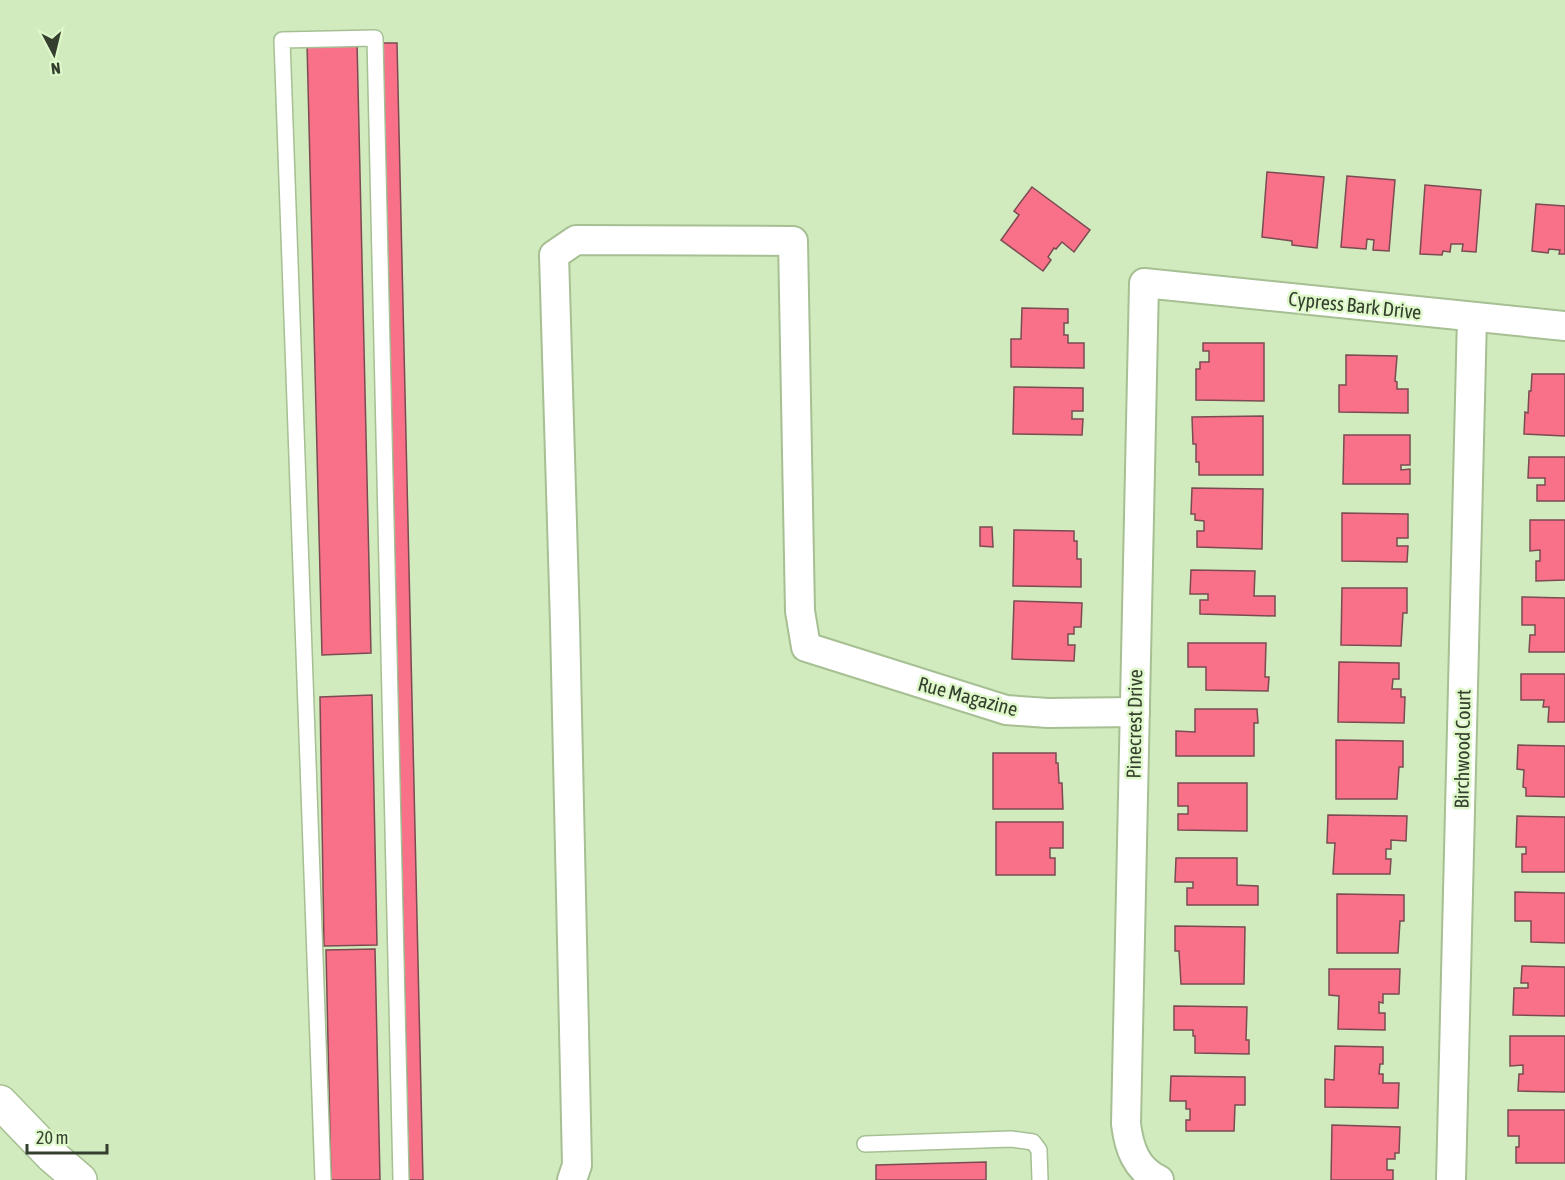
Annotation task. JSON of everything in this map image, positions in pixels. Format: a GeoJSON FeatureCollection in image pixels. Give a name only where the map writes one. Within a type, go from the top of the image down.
{"type":"FeatureCollection","features":[{"type":"Feature","properties":{"kind":"main road"},"geometry":{"type":"LineString","coordinates":[[0,1102],[52,1156],[80,1180]]}},
{"type":"Feature","properties":{"kind":"street","name":"Rue Magazine"},"geometry":{"type":"LineString","coordinates":[[572,1180],[577,1165],[566,647],[554,255],[576,240],[793,241],[800,611],[806,647],[1006,710],[1048,713],[1135,712]]}},
{"type":"Feature","properties":{"kind":"street","name":"Cypress Bark Drive"},"geometry":{"type":"LineString","coordinates":[[1144,283],[1565,326]]}},
{"type":"Feature","properties":{"kind":"street","name":"Pinecrest Drive"},"geometry":{"type":"LineString","coordinates":[[1144,283],[1126,1108],[1131,1151],[1149,1172]]}},
{"type":"Feature","properties":{"kind":"street","name":"Birchwood Court"},"geometry":{"type":"LineString","coordinates":[[1451,1180],[1472,317]]}},
{"type":"Feature","properties":{"kind":"lane"},"geometry":{"type":"LineString","coordinates":[[322,1180],[282,40],[375,38],[401,1180]]}},
{"type":"Feature","properties":{"kind":"lane"},"geometry":{"type":"LineString","coordinates":[[865,1144],[1011,1139],[1033,1142],[1039,1150],[1040,1180]]}},
{"type":"Feature","properties":{"kind":"building"},"geometry":{"type":"Polygon","coordinates":[[[357,42],[371,653],[322,655],[307,43],[357,42]]]}},
{"type":"Feature","properties":{"kind":"building"},"geometry":{"type":"Polygon","coordinates":[[[383,43],[397,43],[423,1180],[409,1180],[383,43]]]}},
{"type":"Feature","properties":{"kind":"building"},"geometry":{"type":"Polygon","coordinates":[[[1267,172],[1324,177],[1317,248],[1292,245],[1292,241],[1262,237],[1267,172]]]}},
{"type":"Feature","properties":{"kind":"building"},"geometry":{"type":"Polygon","coordinates":[[[1347,176],[1395,180],[1389,251],[1373,250],[1374,240],[1367,239],[1366,249],[1341,247],[1347,176]]]}},
{"type":"Feature","properties":{"kind":"building"},"geometry":{"type":"Polygon","coordinates":[[[1425,185],[1481,190],[1476,252],[1462,251],[1463,244],[1451,244],[1450,252],[1443,251],[1442,255],[1420,254],[1425,185]]]}},
{"type":"Feature","properties":{"kind":"building"},"geometry":{"type":"Polygon","coordinates":[[[1032,187],[1090,230],[1074,252],[1062,242],[1056,249],[1054,248],[1048,257],[1051,260],[1043,271],[1001,240],[1019,215],[1014,211],[1032,187]]]}},
{"type":"Feature","properties":{"kind":"building"},"geometry":{"type":"Polygon","coordinates":[[[1536,204],[1565,206],[1565,254],[1559,254],[1560,250],[1549,249],[1548,253],[1532,251],[1536,204]]]}},
{"type":"Feature","properties":{"kind":"building"},"geometry":{"type":"Polygon","coordinates":[[[1022,308],[1068,309],[1068,323],[1064,323],[1064,335],[1068,335],[1068,343],[1084,343],[1084,368],[1011,367],[1011,339],[1021,339],[1022,308]]]}},
{"type":"Feature","properties":{"kind":"building"},"geometry":{"type":"Polygon","coordinates":[[[1203,343],[1264,343],[1264,401],[1196,400],[1196,369],[1200,369],[1200,362],[1209,362],[1209,351],[1203,351],[1203,343]]]}},
{"type":"Feature","properties":{"kind":"building"},"geometry":{"type":"Polygon","coordinates":[[[1346,355],[1397,356],[1395,381],[1397,389],[1408,389],[1408,413],[1339,412],[1339,385],[1346,385],[1346,355]]]}},
{"type":"Feature","properties":{"kind":"building"},"geometry":{"type":"Polygon","coordinates":[[[1532,374],[1565,374],[1565,436],[1524,434],[1525,412],[1528,413],[1532,374]]]}},
{"type":"Feature","properties":{"kind":"building"},"geometry":{"type":"Polygon","coordinates":[[[1014,387],[1083,388],[1083,411],[1072,411],[1072,419],[1083,419],[1082,435],[1013,434],[1014,387]]]}},
{"type":"Feature","properties":{"kind":"building"},"geometry":{"type":"Polygon","coordinates":[[[1263,416],[1263,475],[1199,475],[1196,444],[1193,444],[1192,417],[1263,416]]]}},
{"type":"Feature","properties":{"kind":"building"},"geometry":{"type":"Polygon","coordinates":[[[1344,435],[1410,435],[1410,465],[1401,465],[1401,470],[1410,469],[1410,484],[1343,484],[1344,435]]]}},
{"type":"Feature","properties":{"kind":"building"},"geometry":{"type":"Polygon","coordinates":[[[1529,457],[1565,457],[1565,501],[1537,501],[1537,485],[1545,485],[1545,478],[1528,478],[1529,457]]]}},
{"type":"Feature","properties":{"kind":"building"},"geometry":{"type":"Polygon","coordinates":[[[1192,488],[1263,489],[1262,549],[1197,547],[1197,531],[1204,531],[1204,521],[1195,520],[1195,514],[1191,514],[1192,488]]]}},
{"type":"Feature","properties":{"kind":"building"},"geometry":{"type":"Polygon","coordinates":[[[1342,513],[1408,514],[1408,538],[1397,538],[1397,546],[1408,546],[1407,562],[1342,561],[1342,513]]]}},
{"type":"Feature","properties":{"kind":"building"},"geometry":{"type":"Polygon","coordinates":[[[1530,520],[1565,520],[1565,580],[1536,581],[1536,561],[1540,561],[1540,550],[1530,551],[1530,520]]]}},
{"type":"Feature","properties":{"kind":"building"},"geometry":{"type":"Polygon","coordinates":[[[980,527],[992,527],[993,547],[980,546],[980,527]]]}},
{"type":"Feature","properties":{"kind":"building"},"geometry":{"type":"Polygon","coordinates":[[[1014,530],[1074,531],[1074,541],[1077,541],[1077,559],[1081,559],[1081,587],[1013,586],[1014,530]]]}},
{"type":"Feature","properties":{"kind":"building"},"geometry":{"type":"Polygon","coordinates":[[[1191,570],[1255,571],[1254,596],[1275,596],[1275,616],[1200,614],[1200,600],[1208,600],[1208,594],[1190,594],[1191,570]]]}},
{"type":"Feature","properties":{"kind":"building"},"geometry":{"type":"Polygon","coordinates":[[[1342,588],[1407,588],[1407,613],[1403,613],[1401,646],[1341,645],[1342,588]]]}},
{"type":"Feature","properties":{"kind":"building"},"geometry":{"type":"Polygon","coordinates":[[[1522,597],[1565,598],[1565,652],[1529,652],[1530,635],[1535,635],[1535,625],[1522,625],[1522,597]]]}},
{"type":"Feature","properties":{"kind":"building"},"geometry":{"type":"Polygon","coordinates":[[[1014,601],[1082,603],[1081,627],[1074,627],[1074,634],[1068,634],[1068,645],[1075,645],[1074,661],[1012,659],[1014,601]]]}},
{"type":"Feature","properties":{"kind":"building"},"geometry":{"type":"Polygon","coordinates":[[[1188,643],[1266,643],[1265,677],[1269,677],[1268,691],[1206,690],[1206,667],[1188,667],[1188,643]]]}},
{"type":"Feature","properties":{"kind":"building"},"geometry":{"type":"Polygon","coordinates":[[[1339,662],[1399,663],[1399,679],[1393,679],[1392,689],[1401,689],[1401,697],[1405,697],[1404,723],[1338,722],[1339,662]]]}},
{"type":"Feature","properties":{"kind":"building"},"geometry":{"type":"Polygon","coordinates":[[[1521,674],[1565,674],[1565,722],[1548,722],[1549,707],[1543,707],[1544,700],[1521,700],[1521,674]]]}},
{"type":"Feature","properties":{"kind":"building"},"geometry":{"type":"Polygon","coordinates":[[[372,695],[377,945],[324,946],[320,697],[372,695]]]}},
{"type":"Feature","properties":{"kind":"building"},"geometry":{"type":"Polygon","coordinates":[[[1195,709],[1257,709],[1258,723],[1254,723],[1254,756],[1176,756],[1176,731],[1195,732],[1195,709]]]}},
{"type":"Feature","properties":{"kind":"building"},"geometry":{"type":"Polygon","coordinates":[[[1336,740],[1403,741],[1403,767],[1399,767],[1397,799],[1336,799],[1336,740]]]}},
{"type":"Feature","properties":{"kind":"building"},"geometry":{"type":"Polygon","coordinates":[[[1518,745],[1565,746],[1565,797],[1526,796],[1526,788],[1523,787],[1524,770],[1517,769],[1518,745]]]}},
{"type":"Feature","properties":{"kind":"building"},"geometry":{"type":"Polygon","coordinates":[[[993,753],[1056,753],[1059,783],[1062,783],[1063,809],[993,809],[993,753]]]}},
{"type":"Feature","properties":{"kind":"building"},"geometry":{"type":"Polygon","coordinates":[[[1178,783],[1247,783],[1247,831],[1178,830],[1178,814],[1188,814],[1188,806],[1178,806],[1178,783]]]}},
{"type":"Feature","properties":{"kind":"building"},"geometry":{"type":"Polygon","coordinates":[[[1328,815],[1407,816],[1406,841],[1391,840],[1391,849],[1386,849],[1386,859],[1391,859],[1390,874],[1333,874],[1335,843],[1327,843],[1328,815]]]}},
{"type":"Feature","properties":{"kind":"building"},"geometry":{"type":"Polygon","coordinates":[[[1517,816],[1565,817],[1565,872],[1522,872],[1522,854],[1526,854],[1526,847],[1516,847],[1517,816]]]}},
{"type":"Feature","properties":{"kind":"building"},"geometry":{"type":"Polygon","coordinates":[[[996,822],[1063,822],[1063,848],[1050,848],[1050,858],[1055,858],[1055,875],[996,875],[996,822]]]}},
{"type":"Feature","properties":{"kind":"building"},"geometry":{"type":"Polygon","coordinates":[[[1176,858],[1237,858],[1237,885],[1258,886],[1258,905],[1187,905],[1187,888],[1193,888],[1193,882],[1175,882],[1176,858]]]}},
{"type":"Feature","properties":{"kind":"building"},"geometry":{"type":"Polygon","coordinates":[[[1515,892],[1565,893],[1565,943],[1531,942],[1531,921],[1515,921],[1515,892]]]}},
{"type":"Feature","properties":{"kind":"building"},"geometry":{"type":"Polygon","coordinates":[[[1337,894],[1404,895],[1404,921],[1400,921],[1398,953],[1337,953],[1337,894]]]}},
{"type":"Feature","properties":{"kind":"building"},"geometry":{"type":"Polygon","coordinates":[[[1175,926],[1245,927],[1244,984],[1181,984],[1179,951],[1175,951],[1175,926]]]}},
{"type":"Feature","properties":{"kind":"building"},"geometry":{"type":"Polygon","coordinates":[[[375,949],[380,1180],[331,1180],[326,950],[375,949]]]}},
{"type":"Feature","properties":{"kind":"building"},"geometry":{"type":"Polygon","coordinates":[[[1522,966],[1565,967],[1565,1016],[1513,1015],[1514,988],[1528,988],[1528,983],[1521,983],[1522,966]]]}},
{"type":"Feature","properties":{"kind":"building"},"geometry":{"type":"Polygon","coordinates":[[[1329,969],[1400,969],[1399,994],[1383,994],[1383,1003],[1379,1002],[1379,1013],[1385,1013],[1385,1030],[1338,1029],[1339,996],[1329,995],[1329,969]]]}},
{"type":"Feature","properties":{"kind":"building"},"geometry":{"type":"Polygon","coordinates":[[[1174,1006],[1247,1007],[1246,1040],[1249,1040],[1249,1054],[1195,1053],[1193,1030],[1174,1030],[1174,1006]]]}},
{"type":"Feature","properties":{"kind":"building"},"geometry":{"type":"Polygon","coordinates":[[[1510,1036],[1565,1036],[1565,1092],[1518,1091],[1519,1074],[1523,1074],[1523,1065],[1510,1066],[1510,1036]]]}},
{"type":"Feature","properties":{"kind":"building"},"geometry":{"type":"Polygon","coordinates":[[[1335,1046],[1383,1047],[1383,1064],[1380,1064],[1379,1074],[1383,1074],[1383,1083],[1399,1083],[1398,1108],[1325,1107],[1325,1079],[1334,1080],[1335,1046]]]}},
{"type":"Feature","properties":{"kind":"building"},"geometry":{"type":"Polygon","coordinates":[[[1171,1076],[1245,1077],[1245,1105],[1235,1105],[1234,1131],[1186,1131],[1186,1120],[1190,1120],[1190,1109],[1186,1109],[1186,1101],[1170,1101],[1171,1076]]]}},
{"type":"Feature","properties":{"kind":"building"},"geometry":{"type":"Polygon","coordinates":[[[1508,1110],[1565,1110],[1565,1163],[1516,1163],[1519,1136],[1508,1136],[1508,1110]]]}},
{"type":"Feature","properties":{"kind":"building"},"geometry":{"type":"Polygon","coordinates":[[[1332,1125],[1400,1127],[1399,1153],[1395,1153],[1395,1159],[1387,1159],[1387,1170],[1393,1170],[1393,1180],[1331,1180],[1332,1125]]]}},
{"type":"Feature","properties":{"kind":"building"},"geometry":{"type":"Polygon","coordinates":[[[986,1162],[986,1180],[876,1180],[876,1165],[986,1162]]]}}]}
